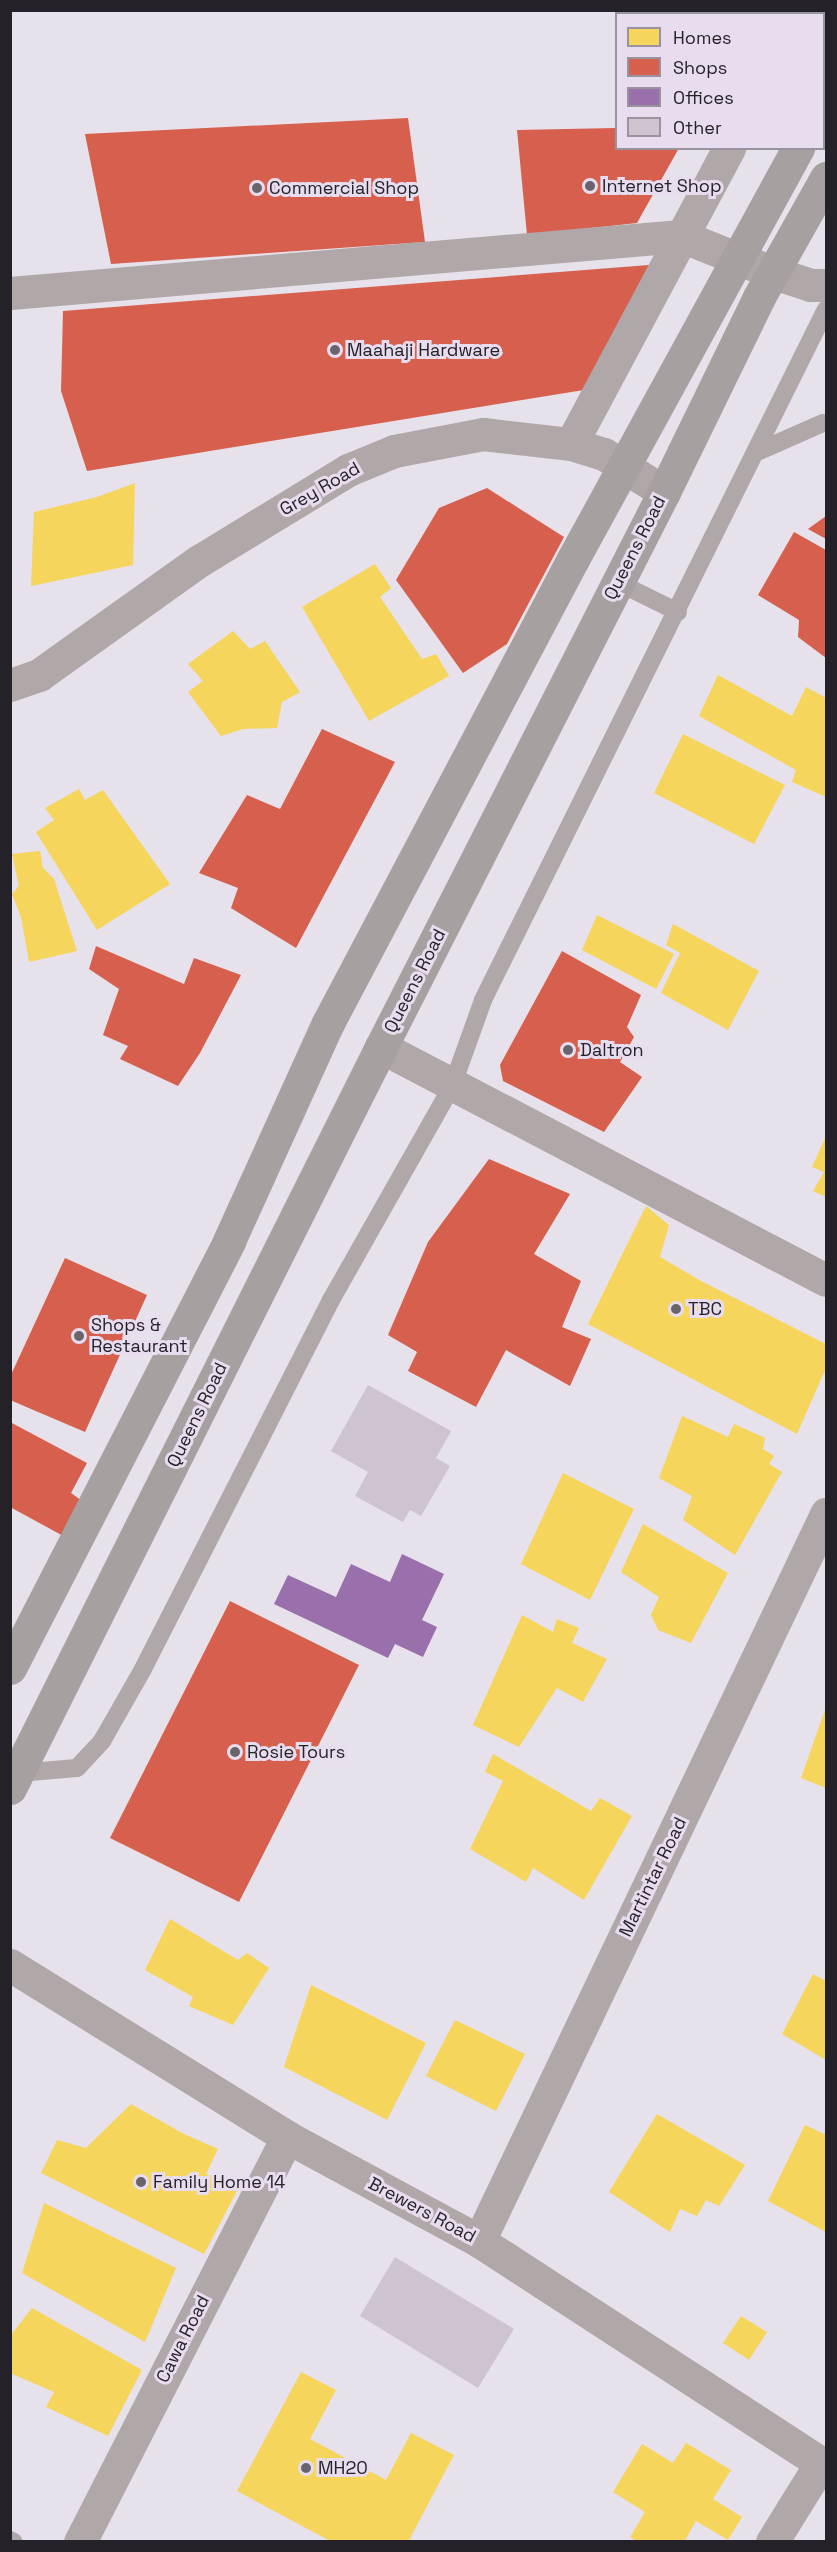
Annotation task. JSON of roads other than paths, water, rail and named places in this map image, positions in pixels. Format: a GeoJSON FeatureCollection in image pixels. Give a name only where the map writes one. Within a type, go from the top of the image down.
{"type":"FeatureCollection","features":[{"type":"Feature","properties":{"kind":"main road"},"geometry":{"type":"LineString","coordinates":[[10,1668],[229,1241],[328,1023],[623,466],[797,150]]}},
{"type":"Feature","properties":{"kind":"main road","name":"Queens Road"},"geometry":{"type":"LineString","coordinates":[[14,1780],[381,1047],[664,492],[759,297],[826,178]]}},
{"type":"Feature","properties":{"kind":"street"},"geometry":{"type":"LineString","coordinates":[[571,444],[728,150]]}},
{"type":"Feature","properties":{"kind":"street"},"geometry":{"type":"LineString","coordinates":[[10,293],[681,236],[774,273],[810,285],[826,285]]}},
{"type":"Feature","properties":{"kind":"street","name":"Grey Road"},"geometry":{"type":"LineString","coordinates":[[10,686],[39,675],[199,561],[348,470],[394,451],[483,434],[571,444],[604,454],[664,492]]}},
{"type":"Feature","properties":{"kind":"street"},"geometry":{"type":"LineString","coordinates":[[381,1047],[826,1280]]}},
{"type":"Feature","properties":{"kind":"street","name":"Martintar Road"},"geometry":{"type":"LineString","coordinates":[[478,2241],[826,1514]]}},
{"type":"Feature","properties":{"kind":"street","name":"Brewers Road"},"geometry":{"type":"LineString","coordinates":[[10,1965],[287,2137],[478,2241],[824,2464]]}},
{"type":"Feature","properties":{"kind":"street","name":"Cawa Road"},"geometry":{"type":"LineString","coordinates":[[80,2541],[287,2137]]}},
{"type":"Feature","properties":{"kind":"street"},"geometry":{"type":"LineString","coordinates":[[772,2541],[824,2464]]}},
{"type":"Feature","properties":{"kind":"lane"},"geometry":{"type":"LineString","coordinates":[[14,1780],[77,1768],[102,1741],[143,1669],[330,1300],[453,1084],[483,1000],[678,612],[826,309]]}},
{"type":"Feature","properties":{"kind":"lane"},"geometry":{"type":"LineString","coordinates":[[757,452],[823,423]]}},
{"type":"Feature","properties":{"kind":"lane"},"geometry":{"type":"LineString","coordinates":[[617,582],[678,612]]}},
{"type":"Feature","properties":{"kind":"place","name":"Internet Shop"},"geometry":{"type":"Point","coordinates":[590,186]}},
{"type":"Feature","properties":{"kind":"place","name":"Commercial Shop"},"geometry":{"type":"Point","coordinates":[257,188]}},
{"type":"Feature","properties":{"kind":"place","name":"Maahaji Hardware"},"geometry":{"type":"Point","coordinates":[335,350]}},
{"type":"Feature","properties":{"kind":"place","name":"Daltron"},"geometry":{"type":"Point","coordinates":[568,1050]}},
{"type":"Feature","properties":{"kind":"place","name":"TBC"},"geometry":{"type":"Point","coordinates":[676,1309]}},
{"type":"Feature","properties":{"kind":"place","name":"Shops & Restaurant"},"geometry":{"type":"Point","coordinates":[79,1336]}},
{"type":"Feature","properties":{"kind":"place","name":"Rosie Tours"},"geometry":{"type":"Point","coordinates":[235,1752]}},
{"type":"Feature","properties":{"kind":"place","name":"Family Home 14"},"geometry":{"type":"Point","coordinates":[141,2182]}},
{"type":"Feature","properties":{"kind":"place","name":"MH20"},"geometry":{"type":"Point","coordinates":[306,2468]}}]}
